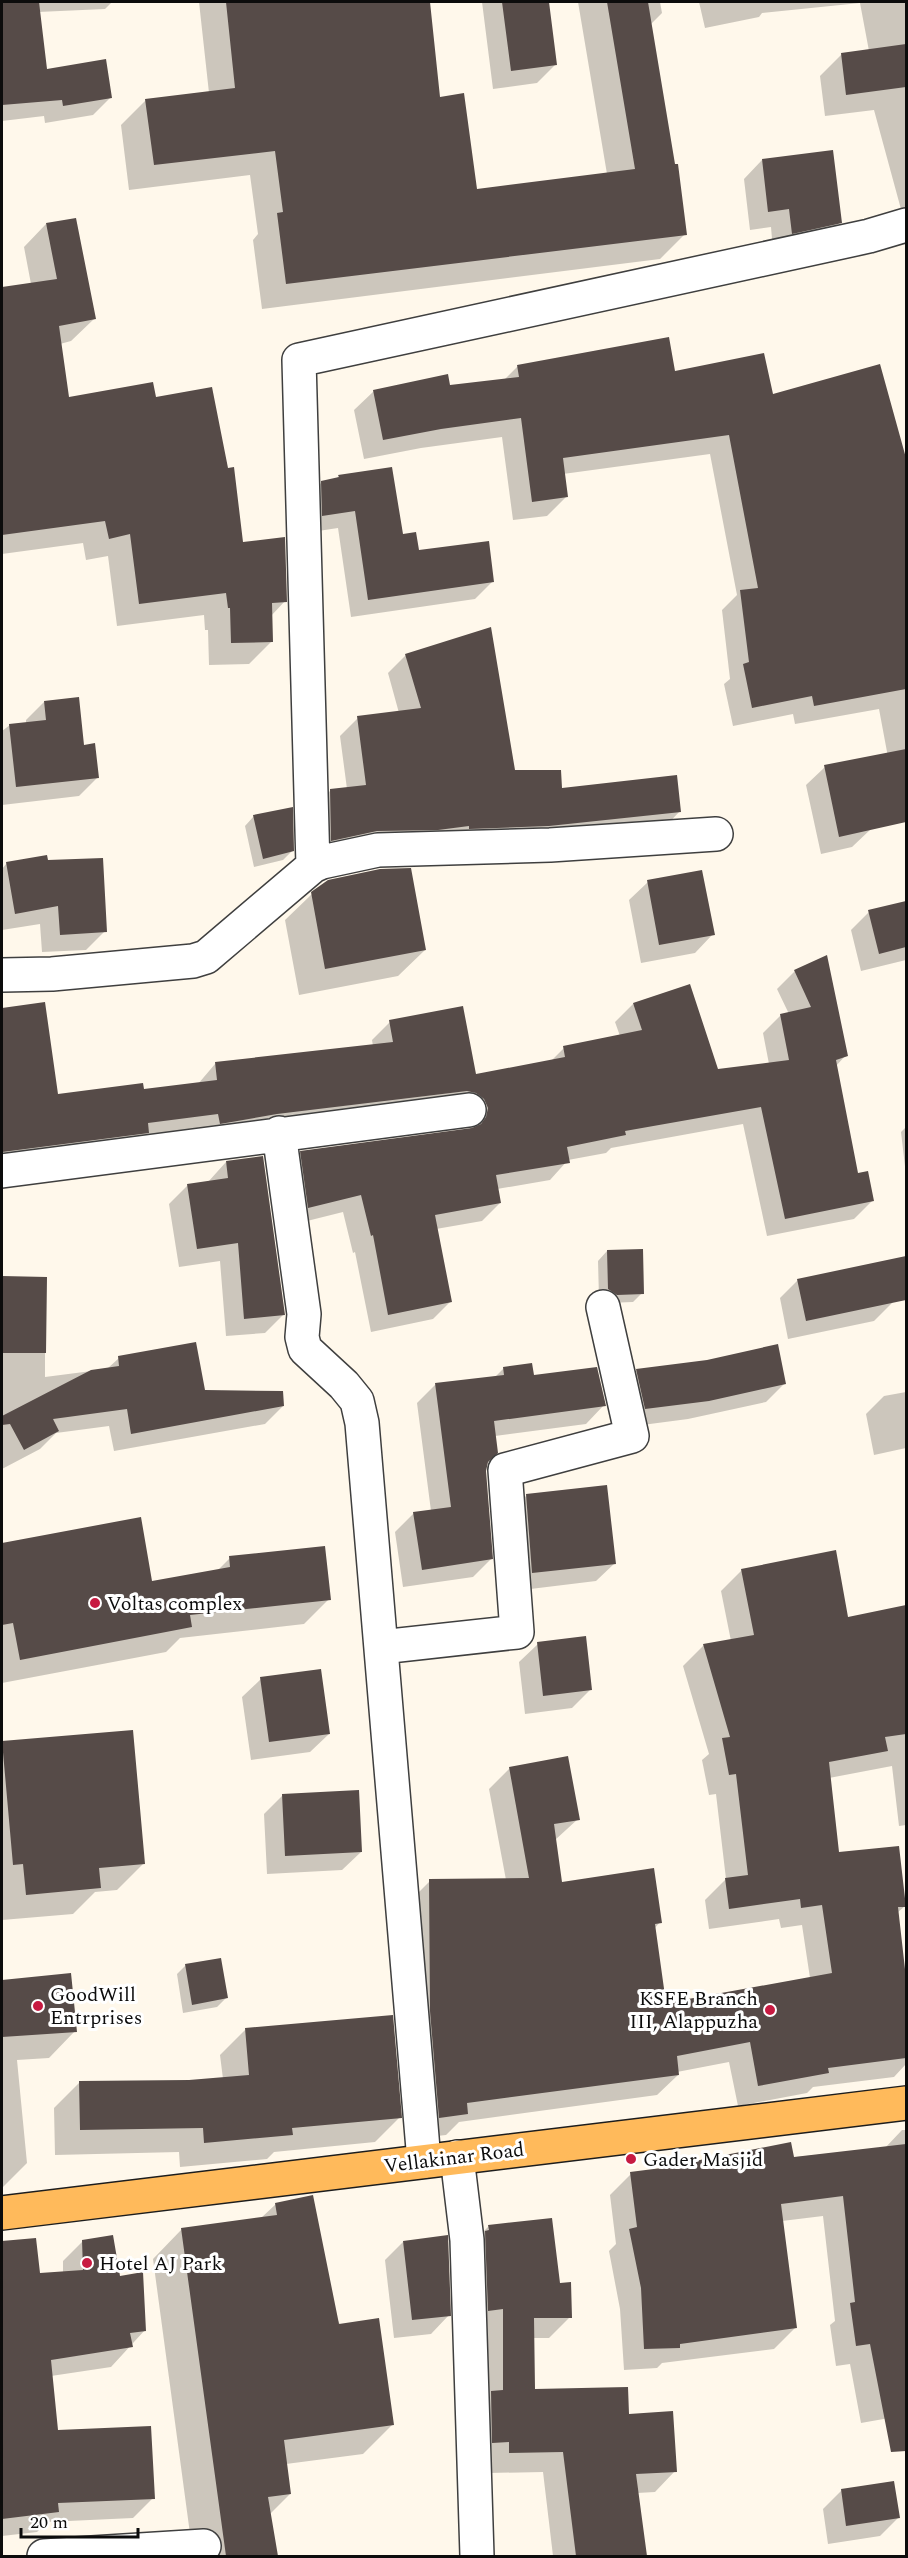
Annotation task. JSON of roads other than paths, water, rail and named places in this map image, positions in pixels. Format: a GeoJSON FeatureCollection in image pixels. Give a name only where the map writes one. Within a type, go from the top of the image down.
{"type":"FeatureCollection","features":[{"type":"Feature","properties":{"kind":"main road","name":"Vellakinar Road"},"geometry":{"type":"LineString","coordinates":[[2,2213],[906,2103]]}},
{"type":"Feature","properties":{"kind":"street"},"geometry":{"type":"LineString","coordinates":[[314,866],[299,360],[869,236],[906,225]]}},
{"type":"Feature","properties":{"kind":"street"},"geometry":{"type":"LineString","coordinates":[[2,975],[52,974],[193,961],[206,957],[314,866],[322,862],[378,850],[550,845],[716,834]]}},
{"type":"Feature","properties":{"kind":"street"},"geometry":{"type":"LineString","coordinates":[[2,1171],[279,1133],[469,1110]]}},
{"type":"Feature","properties":{"kind":"street"},"geometry":{"type":"LineString","coordinates":[[279,1133],[304,1314],[302,1337],[305,1349],[344,1385],[357,1401],[362,1423],[424,2161]]}},
{"type":"Feature","properties":{"kind":"street"},"geometry":{"type":"LineString","coordinates":[[381,1647],[517,1632],[505,1470],[632,1436],[603,1307]]}},
{"type":"Feature","properties":{"kind":"street"},"geometry":{"type":"LineString","coordinates":[[457,2157],[467,2240],[477,2556]]}},
{"type":"Feature","properties":{"kind":"street"},"geometry":{"type":"LineString","coordinates":[[44,2556],[204,2546]]}},
{"type":"Feature","properties":{"kind":"place","name":"Voltas complex"},"geometry":{"type":"Point","coordinates":[95,1603]}},
{"type":"Feature","properties":{"kind":"place","name":"GoodWill Entrprises"},"geometry":{"type":"Point","coordinates":[38,2006]}},
{"type":"Feature","properties":{"kind":"place","name":"KSFE Branch III, Alappuzha"},"geometry":{"type":"Point","coordinates":[770,2010]}},
{"type":"Feature","properties":{"kind":"place","name":"Gader Masjid"},"geometry":{"type":"Point","coordinates":[631,2159]}},
{"type":"Feature","properties":{"kind":"place","name":"Hotel AJ Park"},"geometry":{"type":"Point","coordinates":[87,2263]}}]}
